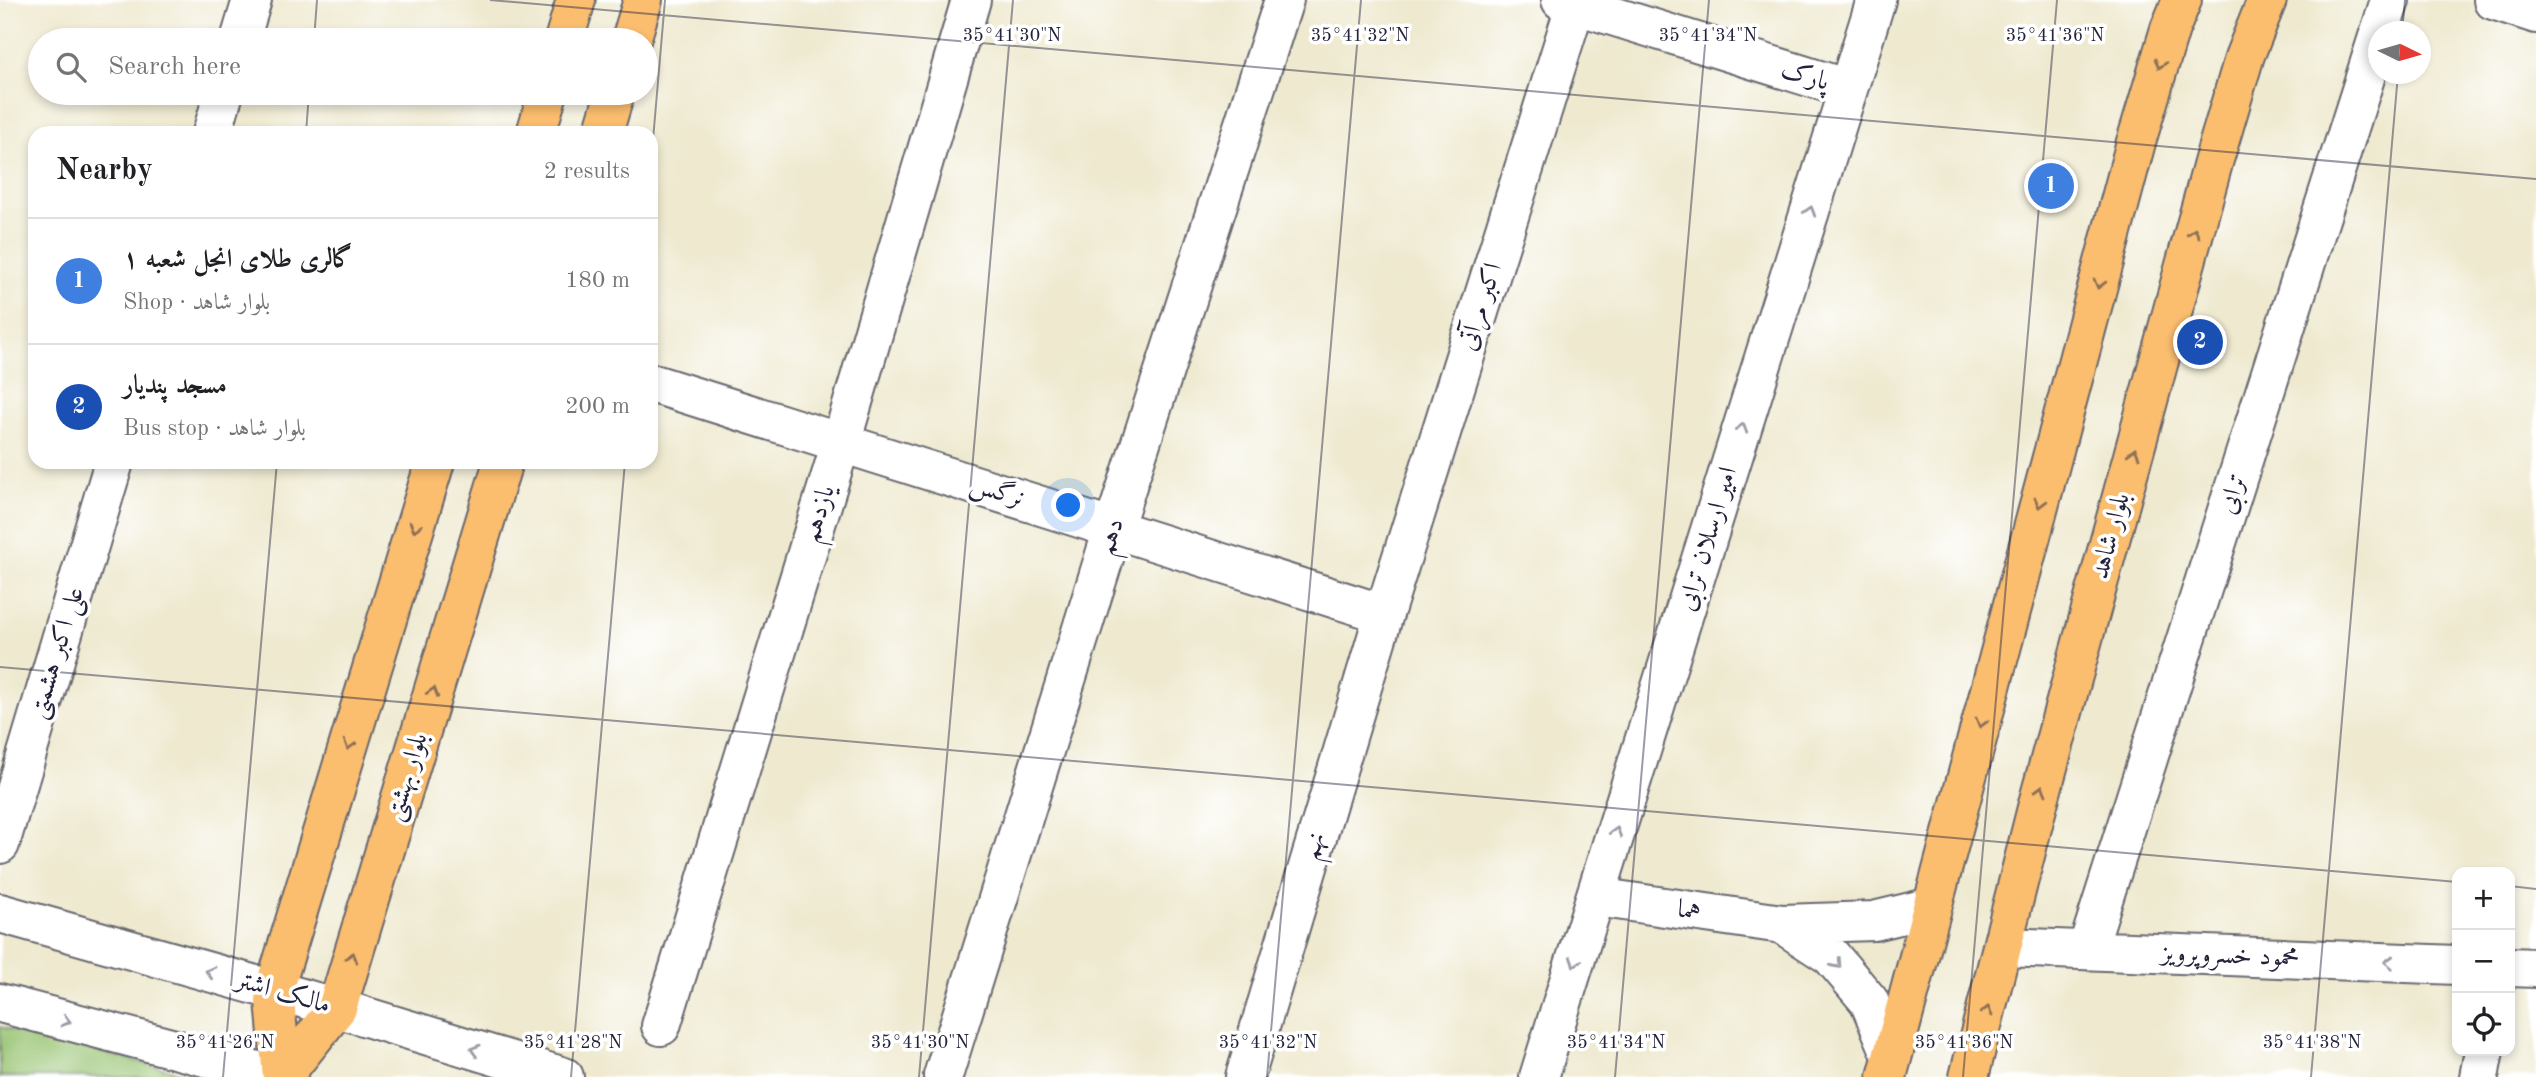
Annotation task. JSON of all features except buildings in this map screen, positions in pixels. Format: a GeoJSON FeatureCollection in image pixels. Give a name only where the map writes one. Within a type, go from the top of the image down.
{"type":"FeatureCollection","features":[{"type":"Feature","properties":{"kind":"main road"},"geometry":{"type":"LineString","coordinates":[[568,28],[576,0]]}},
{"type":"Feature","properties":{"kind":"main road"},"geometry":{"type":"LineString","coordinates":[[635,28],[643,0]]}},
{"type":"Feature","properties":{"kind":"main road"},"geometry":{"type":"LineString","coordinates":[[1890,1066],[2136,142],[2170,29],[2182,0]]}},
{"type":"Feature","properties":{"kind":"main road","name":"بلوار شاهد"},"geometry":{"type":"LineString","coordinates":[[1969,1077],[2039,800],[2213,163],[2245,55],[2267,0]]}},
{"type":"Feature","properties":{"kind":"main road"},"geometry":{"type":"LineString","coordinates":[[538,126],[544,105]]}},
{"type":"Feature","properties":{"kind":"main road"},"geometry":{"type":"LineString","coordinates":[[605,126],[611,105]]}},
{"type":"Feature","properties":{"kind":"main road"},"geometry":{"type":"LineString","coordinates":[[282,1077],[274,990],[433,469]]}},
{"type":"Feature","properties":{"kind":"main road","name":"بلوار بهشتی"},"geometry":{"type":"LineString","coordinates":[[282,1077],[337,1008],[501,469]]}},
{"type":"Feature","properties":{"kind":"street"},"geometry":{"type":"LineString","coordinates":[[244,28],[252,0]]}},
{"type":"Feature","properties":{"kind":"street","name":"یازدهم"},"geometry":{"type":"LineString","coordinates":[[661,1026],[841,443],[971,0]]}},
{"type":"Feature","properties":{"kind":"street","name":"دهم"},"geometry":{"type":"LineString","coordinates":[[943,1076],[1113,529],[1284,0]]}},
{"type":"Feature","properties":{"kind":"street","name":"امیر ارسلان ترابی"},"geometry":{"type":"LineString","coordinates":[[1539,1077],[1876,0]]}},
{"type":"Feature","properties":{"kind":"street"},"geometry":{"type":"LineString","coordinates":[[2383,21],[2390,0]]}},
{"type":"Feature","properties":{"kind":"street"},"geometry":{"type":"LineString","coordinates":[[2493,0],[2536,14]]}},
{"type":"Feature","properties":{"kind":"street","name":"پارک"},"geometry":{"type":"LineString","coordinates":[[1572,2],[1848,89]]}},
{"type":"Feature","properties":{"kind":"street","name":"اکبر مرآتی"},"geometry":{"type":"LineString","coordinates":[[1384,614],[1572,2]]}},
{"type":"Feature","properties":{"kind":"street","name":"ترابی"},"geometry":{"type":"LineString","coordinates":[[2087,950],[2368,68]]}},
{"type":"Feature","properties":{"kind":"street"},"geometry":{"type":"LineString","coordinates":[[214,126],[220,105]]}},
{"type":"Feature","properties":{"kind":"street","name":"نرگس"},"geometry":{"type":"LineString","coordinates":[[658,385],[1384,614]]}},
{"type":"Feature","properties":{"kind":"street","name":"علی اکبر هشمتی"},"geometry":{"type":"LineString","coordinates":[[0,844],[112,469]]}},
{"type":"Feature","properties":{"kind":"street","name":"نهم"},"geometry":{"type":"LineString","coordinates":[[1245,1077],[1384,614]]}},
{"type":"Feature","properties":{"kind":"street","name":"هما"},"geometry":{"type":"LineString","coordinates":[[1596,897],[1782,924]]}},
{"type":"Feature","properties":{"kind":"street"},"geometry":{"type":"LineString","coordinates":[[1782,924],[1874,921],[1932,907]]}},
{"type":"Feature","properties":{"kind":"street","name":"مالک اشتر"},"geometry":{"type":"LineString","coordinates":[[0,913],[337,1008],[564,1077]]}},
{"type":"Feature","properties":{"kind":"street"},"geometry":{"type":"LineString","coordinates":[[1782,924],[1831,956],[1869,1001],[1890,1066]]}},
{"type":"Feature","properties":{"kind":"street","name":"محمود خسروپرویز"},"geometry":{"type":"LineString","coordinates":[[2003,947],[2452,965]]}},
{"type":"Feature","properties":{"kind":"street"},"geometry":{"type":"LineString","coordinates":[[2515,967],[2536,968]]}},
{"type":"Feature","properties":{"kind":"street"},"geometry":{"type":"LineString","coordinates":[[0,1003],[282,1077]]}},
{"type":"Feature","properties":{"kind":"street"},"geometry":{"type":"LineString","coordinates":[[2479,1077],[2483,1056]]}},
{"type":"Feature","properties":{"kind":"green space"},"geometry":{"type":"Polygon","coordinates":[[[0,1027],[199,1077],[0,1077],[0,1027]]]}},
{"type":"Feature","properties":{"kind":"place","name":"گالری طلای انجل شعبه ۱"},"geometry":{"type":"Point","coordinates":[2051,186]}},
{"type":"Feature","properties":{"kind":"place","name":"مسجد پندیار"},"geometry":{"type":"Point","coordinates":[2200,342]}}]}
